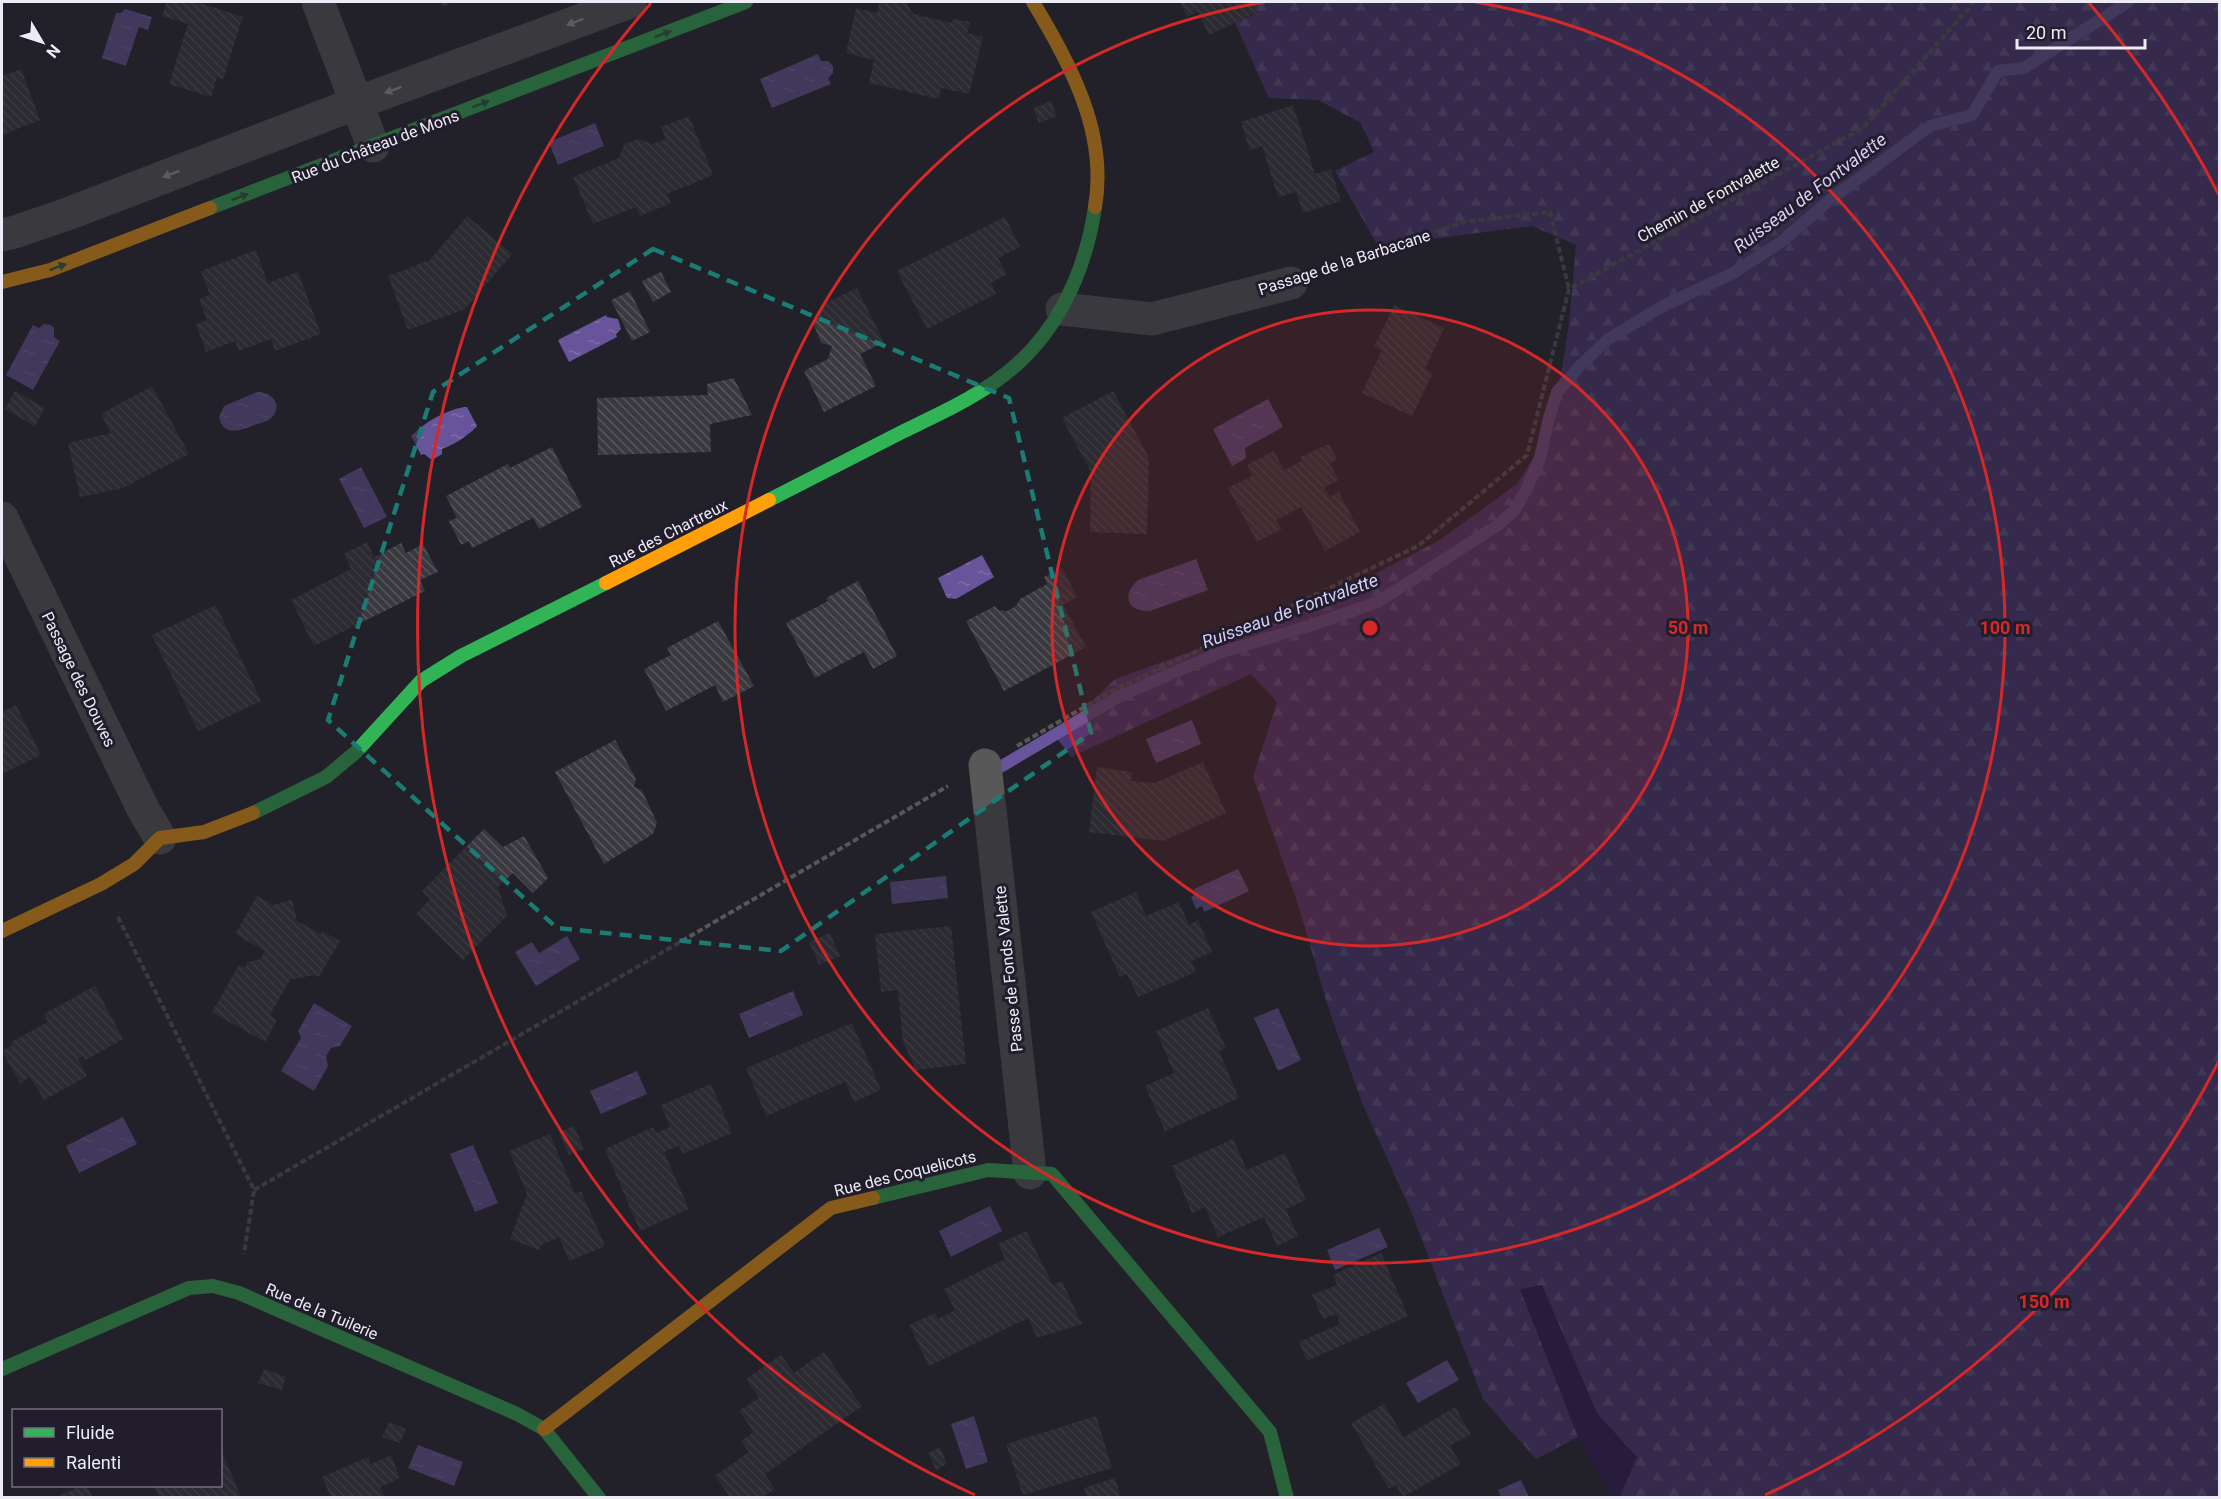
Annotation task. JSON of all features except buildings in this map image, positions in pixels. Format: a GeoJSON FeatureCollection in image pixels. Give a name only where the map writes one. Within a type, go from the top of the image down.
{"type":"FeatureCollection","features":[{"type":"Feature","properties":{"kind":"street"},"geometry":{"type":"LineString","coordinates":[[318,2],[373,146]]}},
{"type":"Feature","properties":{"kind":"street"},"geometry":{"type":"LineString","coordinates":[[2,234],[15,232],[70,213],[630,2]]}},
{"type":"Feature","properties":{"kind":"street","name":"Rue du Château de Mons"},"geometry":{"type":"LineString","coordinates":[[2,282],[51,270],[746,2]]}},
{"type":"Feature","properties":{"kind":"street","name":"Rue des Chartreux"},"geometry":{"type":"LineString","coordinates":[[160,838],[204,832],[236,821],[326,777],[356,752],[421,681],[461,656],[964,401],[1002,377],[1031,349],[1062,309],[1084,262],[1095,215],[1098,173],[1093,132],[1079,90],[1061,48],[1033,2]]}},
{"type":"Feature","properties":{"kind":"street","name":"Passage de la Barbacane"},"geometry":{"type":"LineString","coordinates":[[1062,309],[1152,319],[1291,283]]}},
{"type":"Feature","properties":{"kind":"street","name":"Passage des Douves"},"geometry":{"type":"LineString","coordinates":[[2,518],[142,809],[160,838]]}},
{"type":"Feature","properties":{"kind":"street","name":"Passe de Fonds Valette"},"geometry":{"type":"LineString","coordinates":[[985,765],[1030,1173]]}},
{"type":"Feature","properties":{"kind":"street"},"geometry":{"type":"LineString","coordinates":[[2,932],[101,884],[134,864],[160,838]]}},
{"type":"Feature","properties":{"kind":"street","name":"Rue des Coquelicots"},"geometry":{"type":"LineString","coordinates":[[544,1429],[831,1208],[988,1170],[1052,1174],[1270,1432],[1287,1497]]}},
{"type":"Feature","properties":{"kind":"street","name":"Rue de la Tuilerie"},"geometry":{"type":"LineString","coordinates":[[2,1368],[189,1288],[213,1286],[239,1293],[517,1414],[544,1429],[599,1497]]}},
{"type":"Feature","properties":{"kind":"path","name":"Chemin de Fontvalette"},"geometry":{"type":"LineString","coordinates":[[1569,289],[1863,128],[1974,2]]}},
{"type":"Feature","properties":{"kind":"path","name":"Passage de la Barbacane"},"geometry":{"type":"LineString","coordinates":[[1291,283],[1463,222],[1550,213],[1569,289]]}},
{"type":"Feature","properties":{"kind":"path"},"geometry":{"type":"LineString","coordinates":[[254,1190],[1112,691],[1418,546],[1527,455],[1569,289]]}},
{"type":"Feature","properties":{"kind":"path"},"geometry":{"type":"LineString","coordinates":[[101,884],[254,1190],[239,1293]]}},
{"type":"Feature","properties":{"kind":"highlighted area"},"geometry":{"type":"Polygon","coordinates":[[[653,249],[1009,398],[1091,733],[781,951],[557,928],[328,720],[433,392],[653,249]]]}},
{"type":"Feature","properties":{"kind":"shaded area"},"geometry":{"type":"Polygon","coordinates":[[[1542,1285],[1597,1413],[1637,1457],[1620,1497],[1612,1497],[1578,1437],[1520,1288],[1542,1285]]]}},
{"type":"Feature","properties":{"kind":"green space"},"geometry":{"type":"Polygon","coordinates":[[[1251,2],[2219,2],[2219,1497],[1620,1497],[1637,1457],[1597,1413],[1542,1285],[1520,1289],[1578,1437],[1536,1459],[1483,1399],[1411,1211],[1362,1103],[1327,1004],[1298,904],[1253,777],[1277,702],[1251,674],[1071,757],[1056,737],[1115,679],[1302,612],[1440,540],[1517,484],[1534,457],[1561,376],[1569,323],[1576,245],[1532,226],[1378,246],[1335,171],[1374,152],[1361,123],[1318,100],[1269,98],[1235,23],[1256,14],[1251,2]]]}},
{"type":"Feature","properties":{"kind":"water"},"geometry":{"type":"Polygon","coordinates":[[[125,9],[152,17],[148,30],[139,27],[126,66],[102,58],[116,13],[121,13],[125,9]]]}},
{"type":"Feature","properties":{"kind":"water"},"geometry":{"type":"Polygon","coordinates":[[[818,54],[821,61],[828,61],[833,66],[833,73],[828,78],[831,84],[772,108],[760,79],[818,54]]]}},
{"type":"Feature","properties":{"kind":"water"},"geometry":{"type":"Polygon","coordinates":[[[595,123],[604,146],[558,165],[549,142],[595,123]]]}},
{"type":"Feature","properties":{"kind":"water"},"geometry":{"type":"Polygon","coordinates":[[[606,315],[618,319],[621,329],[616,334],[617,337],[569,362],[558,340],[606,315]]]}},
{"type":"Feature","properties":{"kind":"water"},"geometry":{"type":"Polygon","coordinates":[[[44,324],[54,328],[54,337],[60,341],[33,390],[6,375],[33,325],[39,328],[44,324]]]}},
{"type":"Feature","properties":{"kind":"water"},"geometry":{"type":"Polygon","coordinates":[[[257,392],[270,396],[276,402],[276,411],[271,418],[247,428],[228,430],[224,427],[219,417],[224,406],[257,392]]]}},
{"type":"Feature","properties":{"kind":"water"},"geometry":{"type":"Polygon","coordinates":[[[1268,399],[1283,427],[1245,448],[1246,458],[1232,466],[1213,429],[1268,399]]]}},
{"type":"Feature","properties":{"kind":"water"},"geometry":{"type":"Polygon","coordinates":[[[467,407],[477,426],[452,445],[442,449],[442,454],[432,460],[424,454],[421,455],[411,436],[435,418],[467,407]]]}},
{"type":"Feature","properties":{"kind":"water"},"geometry":{"type":"Polygon","coordinates":[[[361,467],[387,517],[364,528],[339,479],[361,467]]]}},
{"type":"Feature","properties":{"kind":"water"},"geometry":{"type":"Polygon","coordinates":[[[982,555],[994,577],[956,599],[947,598],[938,578],[982,555]]]}},
{"type":"Feature","properties":{"kind":"water"},"geometry":{"type":"Polygon","coordinates":[[[1196,559],[1208,590],[1150,611],[1142,611],[1132,606],[1128,597],[1129,591],[1138,580],[1196,559]]]}},
{"type":"Feature","properties":{"kind":"water"},"geometry":{"type":"Polygon","coordinates":[[[1192,720],[1201,744],[1156,763],[1146,739],[1192,720]]]}},
{"type":"Feature","properties":{"kind":"water"},"geometry":{"type":"Polygon","coordinates":[[[1238,869],[1249,891],[1204,912],[1202,906],[1196,909],[1191,897],[1196,894],[1194,889],[1238,869]]]}},
{"type":"Feature","properties":{"kind":"water"},"geometry":{"type":"Polygon","coordinates":[[[946,876],[948,898],[892,904],[890,882],[946,876]]]}},
{"type":"Feature","properties":{"kind":"water"},"geometry":{"type":"Polygon","coordinates":[[[567,936],[580,959],[536,986],[515,952],[532,942],[539,953],[567,936]]]}},
{"type":"Feature","properties":{"kind":"water"},"geometry":{"type":"Polygon","coordinates":[[[793,991],[803,1015],[749,1038],[739,1014],[793,991]]]}},
{"type":"Feature","properties":{"kind":"water"},"geometry":{"type":"Polygon","coordinates":[[[314,1003],[352,1026],[340,1046],[331,1048],[326,1056],[328,1066],[314,1091],[281,1071],[301,1038],[298,1031],[314,1003]]]}},
{"type":"Feature","properties":{"kind":"water"},"geometry":{"type":"Polygon","coordinates":[[[1278,1008],[1301,1060],[1278,1071],[1254,1018],[1278,1008]]]}},
{"type":"Feature","properties":{"kind":"water"},"geometry":{"type":"Polygon","coordinates":[[[637,1071],[647,1094],[601,1114],[590,1091],[637,1071]]]}},
{"type":"Feature","properties":{"kind":"water"},"geometry":{"type":"Polygon","coordinates":[[[123,1117],[137,1144],[79,1173],[66,1146],[123,1117]]]}},
{"type":"Feature","properties":{"kind":"water"},"geometry":{"type":"Polygon","coordinates":[[[473,1145],[498,1203],[475,1212],[450,1154],[473,1145]]]}},
{"type":"Feature","properties":{"kind":"water"},"geometry":{"type":"Polygon","coordinates":[[[990,1206],[1002,1231],[951,1257],[939,1231],[990,1206]]]}},
{"type":"Feature","properties":{"kind":"water"},"geometry":{"type":"Polygon","coordinates":[[[1379,1228],[1388,1247],[1335,1270],[1327,1250],[1379,1228]]]}},
{"type":"Feature","properties":{"kind":"water"},"geometry":{"type":"Polygon","coordinates":[[[1447,1360],[1459,1380],[1418,1403],[1406,1383],[1447,1360]]]}},
{"type":"Feature","properties":{"kind":"water"},"geometry":{"type":"Polygon","coordinates":[[[974,1416],[988,1462],[966,1469],[951,1424],[974,1416]]]}},
{"type":"Feature","properties":{"kind":"water"},"geometry":{"type":"Polygon","coordinates":[[[418,1445],[463,1462],[454,1486],[408,1468],[418,1445]]]}},
{"type":"Feature","properties":{"kind":"water"},"geometry":{"type":"Polygon","coordinates":[[[1521,1480],[1529,1497],[1501,1497],[1498,1490],[1521,1480]]]}},
{"type":"Feature","properties":{"kind":"waterway","name":"Ruisseau de Fontvalette"},"geometry":{"type":"LineString","coordinates":[[1002,766],[1120,696],[1219,653],[1378,602],[1498,525],[1514,511],[1526,490],[1540,458],[1557,392],[1607,340],[1661,307],[1733,273],[1781,242],[1831,199],[1930,126],[1972,115],[1998,71],[2024,68],[2128,2]]}},
{"type":"Feature","properties":{"kind":"traffic: fast"},"geometry":{"type":"LineString","coordinates":[[210,208],[746,2]]}},
{"type":"Feature","properties":{"kind":"traffic: fast"},"geometry":{"type":"LineString","coordinates":[[769,500],[963,402],[1016,365],[1035,346],[1064,304],[1083,257],[1095,207]]}},
{"type":"Feature","properties":{"kind":"traffic: fast"},"geometry":{"type":"LineString","coordinates":[[253,813],[326,777],[356,752],[421,681],[461,656],[606,583]]}},
{"type":"Feature","properties":{"kind":"traffic: fast"},"geometry":{"type":"LineString","coordinates":[[873,1198],[988,1170],[1052,1174],[1270,1432],[1287,1498]]}},
{"type":"Feature","properties":{"kind":"traffic: fast"},"geometry":{"type":"LineString","coordinates":[[2,1369],[189,1288],[213,1286],[239,1293],[517,1414],[544,1429],[599,1498]]}},
{"type":"Feature","properties":{"kind":"traffic: slow"},"geometry":{"type":"LineString","coordinates":[[1033,2],[1072,74],[1091,126],[1098,179],[1095,207]]}},
{"type":"Feature","properties":{"kind":"traffic: slow"},"geometry":{"type":"LineString","coordinates":[[2,282],[50,270],[210,208]]}},
{"type":"Feature","properties":{"kind":"traffic: slow"},"geometry":{"type":"LineString","coordinates":[[606,583],[769,500]]}},
{"type":"Feature","properties":{"kind":"traffic: slow"},"geometry":{"type":"LineString","coordinates":[[2,931],[101,884],[134,864],[160,838],[204,832],[253,813]]}},
{"type":"Feature","properties":{"kind":"traffic: slow"},"geometry":{"type":"LineString","coordinates":[[544,1429],[831,1208],[873,1198]]}}]}
